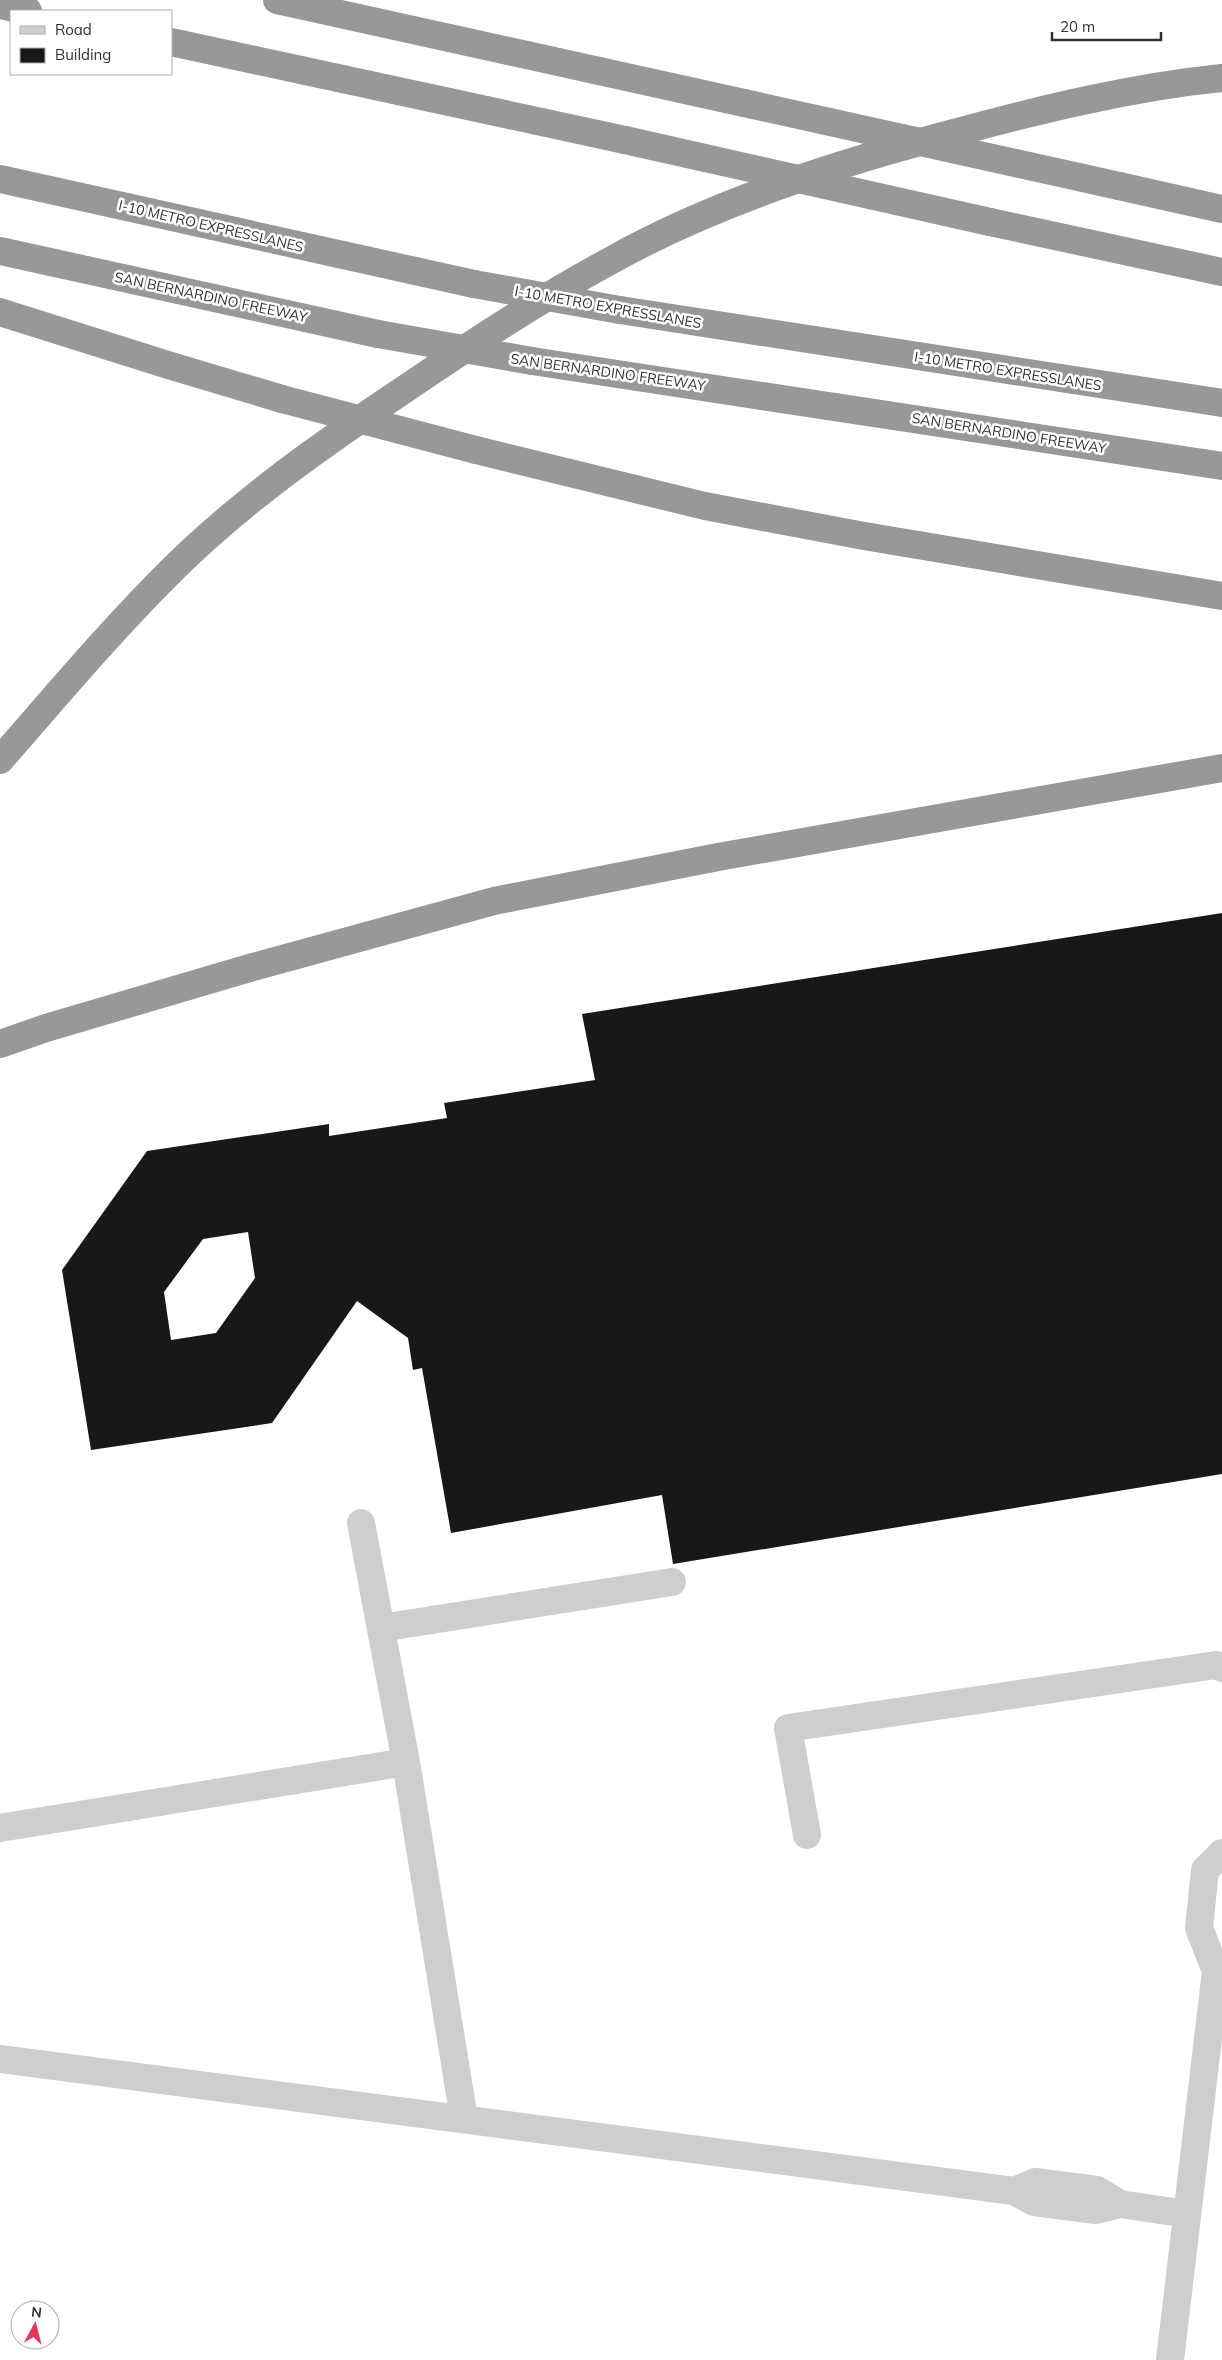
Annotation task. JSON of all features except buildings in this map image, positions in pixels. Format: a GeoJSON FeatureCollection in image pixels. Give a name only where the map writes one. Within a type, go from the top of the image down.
{"type":"FeatureCollection","features":[{"type":"Feature","properties":{"kind":"highway"},"geometry":{"type":"LineString","coordinates":[[277,0],[1222,209]]}},
{"type":"Feature","properties":{"kind":"highway"},"geometry":{"type":"LineString","coordinates":[[0,5],[23,10]]}},
{"type":"Feature","properties":{"kind":"highway"},"geometry":{"type":"LineString","coordinates":[[172,42],[1222,272]]}},
{"type":"Feature","properties":{"kind":"highway"},"geometry":{"type":"LineString","coordinates":[[0,760],[71,679],[175,567],[314,450],[498,328],[612,260],[732,205],[829,169],[890,150],[1044,108],[1222,78]]}},
{"type":"Feature","properties":{"kind":"highway","name":"I-10 METRO EXPRESSLANES"},"geometry":{"type":"LineString","coordinates":[[0,179],[474,284],[620,310],[1222,403]]}},
{"type":"Feature","properties":{"kind":"highway","name":"SAN BERNARDINO FREEWAY"},"geometry":{"type":"LineString","coordinates":[[0,251],[378,334],[532,361],[1222,466]]}},
{"type":"Feature","properties":{"kind":"highway"},"geometry":{"type":"LineString","coordinates":[[0,312],[282,399],[476,450],[705,506],[864,536],[1222,596]]}},
{"type":"Feature","properties":{"kind":"highway"},"geometry":{"type":"LineString","coordinates":[[0,1044],[46,1028],[253,967],[494,901],[718,857],[1222,768]]}},
{"type":"Feature","properties":{"kind":"lane"},"geometry":{"type":"LineString","coordinates":[[361,1523],[406,1762],[464,2119]]}},
{"type":"Feature","properties":{"kind":"lane"},"geometry":{"type":"LineString","coordinates":[[381,1628],[672,1582]]}},
{"type":"Feature","properties":{"kind":"lane"},"geometry":{"type":"LineString","coordinates":[[808,1835],[788,1728],[1216,1665],[1222,1668]]}},
{"type":"Feature","properties":{"kind":"lane"},"geometry":{"type":"LineString","coordinates":[[0,1828],[406,1762]]}},
{"type":"Feature","properties":{"kind":"lane"},"geometry":{"type":"LineString","coordinates":[[1170,2360],[1219,1967],[1199,1928],[1205,1870],[1222,1853]]}},
{"type":"Feature","properties":{"kind":"lane"},"geometry":{"type":"LineString","coordinates":[[0,2059],[1014,2190],[1035,2182],[1097,2190],[1120,2204],[1187,2214]]}}]}
